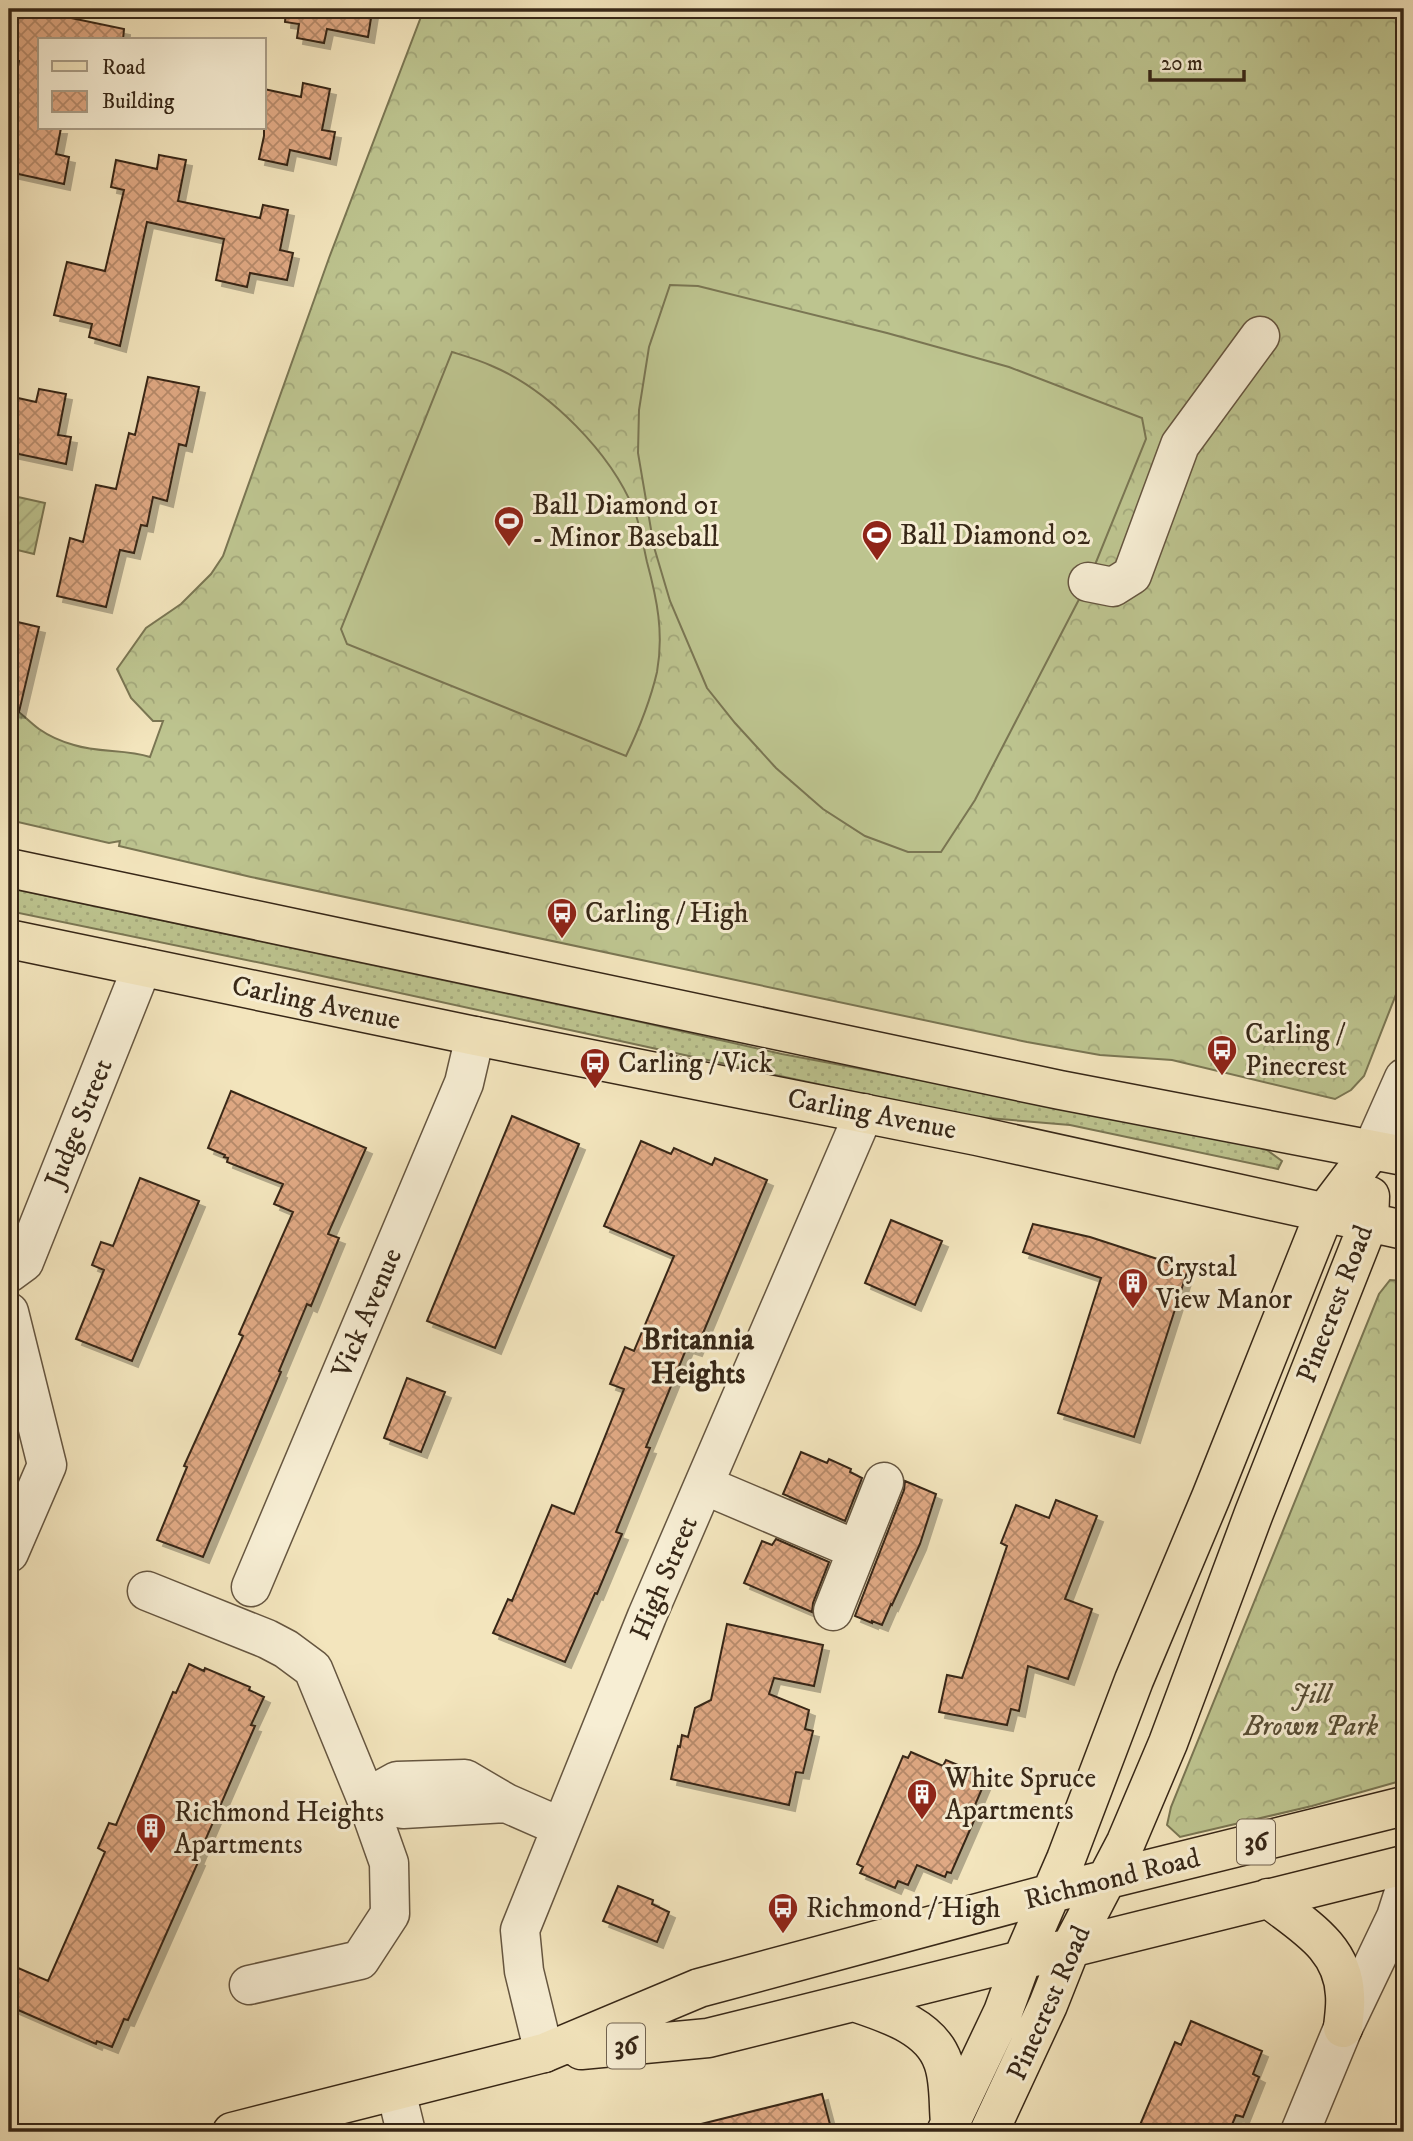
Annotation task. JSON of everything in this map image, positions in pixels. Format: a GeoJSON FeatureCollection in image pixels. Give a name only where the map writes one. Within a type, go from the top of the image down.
{"type":"FeatureCollection","features":[{"type":"Feature","properties":{"kind":"main road"},"geometry":{"type":"LineString","coordinates":[[9,868],[1047,1087],[1388,1153]]}},
{"type":"Feature","properties":{"kind":"main road","name":"Carling Avenue"},"geometry":{"type":"LineString","coordinates":[[9,939],[475,1036],[864,1113],[1386,1226]]}},
{"type":"Feature","properties":{"kind":"main road","name":"Pinecrest Road"},"geometry":{"type":"LineString","coordinates":[[948,2128],[1003,2012],[1022,1960],[1052,1893],[1134,1680],[1211,1497],[1325,1212],[1388,1153]]}},
{"type":"Feature","properties":{"kind":"main road","name":"Pinecrest Road"},"geometry":{"type":"LineString","coordinates":[[989,2132],[1048,2005],[1071,1947],[1108,1879],[1168,1743],[1254,1513],[1386,1226],[1388,1153]]}},
{"type":"Feature","properties":{"kind":"main road","name":"Richmond Road"},"geometry":{"type":"LineString","coordinates":[[232,2132],[544,2053],[699,1988],[1052,1893],[1404,1806]]}},
{"type":"Feature","properties":{"kind":"main road","name":"Richmond Road"},"geometry":{"type":"LineString","coordinates":[[544,2053],[708,2038],[1404,1864]]}},
{"type":"Feature","properties":{"kind":"main road"},"geometry":{"type":"LineString","coordinates":[[1268,1898],[1326,1944],[1337,1963],[1345,1995],[1343,2028]]}},
{"type":"Feature","properties":{"kind":"main road"},"geometry":{"type":"LineString","coordinates":[[854,2001],[901,2020],[935,2045],[943,2062],[947,2083],[948,2128]]}},
{"type":"Feature","properties":{"kind":"street"},"geometry":{"type":"LineString","coordinates":[[1088,582],[1113,587],[1132,575],[1180,445],[1261,336]]}},
{"type":"Feature","properties":{"kind":"street","name":"Judge Street"},"geometry":{"type":"LineString","coordinates":[[9,1273],[24,1262],[142,967]]}},
{"type":"Feature","properties":{"kind":"street","name":"Vick Avenue"},"geometry":{"type":"LineString","coordinates":[[251,1587],[464,1083],[475,1036]]}},
{"type":"Feature","properties":{"kind":"street"},"geometry":{"type":"LineString","coordinates":[[1388,1153],[1404,1078]]}},
{"type":"Feature","properties":{"kind":"street","name":"High Street"},"geometry":{"type":"LineString","coordinates":[[544,2053],[524,1971],[520,1930],[704,1485],[864,1113]]}},
{"type":"Feature","properties":{"kind":"street"},"geometry":{"type":"LineString","coordinates":[[9,1312],[47,1465],[9,1553]]}},
{"type":"Feature","properties":{"kind":"street"},"geometry":{"type":"LineString","coordinates":[[833,1611],[884,1482]]}},
{"type":"Feature","properties":{"kind":"street"},"geometry":{"type":"LineString","coordinates":[[704,1485],[857,1550]]}},
{"type":"Feature","properties":{"kind":"street"},"geometry":{"type":"LineString","coordinates":[[147,1591],[267,1639],[313,1669],[366,1798],[389,1863],[390,1914],[360,1960],[249,1985]]}},
{"type":"Feature","properties":{"kind":"street"},"geometry":{"type":"LineString","coordinates":[[366,1798],[397,1781],[465,1779],[506,1803],[561,1827]]}},
{"type":"Feature","properties":{"kind":"street"},"geometry":{"type":"LineString","coordinates":[[1300,2132],[1343,2028],[1396,1917],[1404,1892]]}},
{"type":"Feature","properties":{"kind":"street"},"geometry":{"type":"LineString","coordinates":[[396,2091],[406,2132]]}},
{"type":"Feature","properties":{"kind":"green space"},"geometry":{"type":"Polygon","coordinates":[[[424,9],[1404,9],[1404,974],[1364,1076],[1351,1090],[1335,1099],[1172,1060],[1100,1055],[1027,1042],[251,877],[119,846],[120,841],[109,843],[9,820],[9,705],[39,729],[65,742],[150,757],[163,721],[153,721],[131,698],[117,669],[146,628],[181,604],[211,574],[223,556],[329,258],[424,9]]]}},
{"type":"Feature","properties":{"kind":"green space","name":"Ball Diamond 02"},"geometry":{"type":"Polygon","coordinates":[[[670,285],[698,286],[887,333],[1009,367],[1142,418],[1146,439],[1088,582],[975,800],[941,852],[908,852],[865,836],[823,809],[776,768],[707,688],[670,601],[654,547],[638,453],[639,410],[649,347],[670,285]]]}},
{"type":"Feature","properties":{"kind":"green space","name":"Ball Diamond 01 - Minor Baseball"},"geometry":{"type":"Polygon","coordinates":[[[452,352],[514,377],[556,407],[594,446],[610,467],[634,510],[656,603],[660,644],[651,694],[626,756],[347,644],[341,629],[452,352]]]}},
{"type":"Feature","properties":{"kind":"green space"},"geometry":{"type":"Polygon","coordinates":[[[9,495],[45,503],[34,554],[9,548],[9,495]]]}},
{"type":"Feature","properties":{"kind":"green space"},"geometry":{"type":"Polygon","coordinates":[[[9,888],[782,1054],[1219,1136],[1267,1150],[1282,1161],[1278,1169],[1070,1125],[964,1116],[290,969],[9,911],[9,888]]]}},
{"type":"Feature","properties":{"kind":"green space","name":"Jill Brown Park"},"geometry":{"type":"Polygon","coordinates":[[[1390,1280],[1404,1281],[1404,1780],[1312,1806],[1180,1837],[1167,1825],[1171,1807],[1379,1294],[1390,1280]]]}},
{"type":"Feature","properties":{"kind":"building"},"geometry":{"type":"Polygon","coordinates":[[[9,9],[49,9],[72,14],[71,18],[124,29],[123,38],[38,38],[38,130],[61,130],[56,154],[69,157],[64,184],[9,172],[9,112],[19,61],[9,58],[9,9]]]}},
{"type":"Feature","properties":{"kind":"building"},"geometry":{"type":"Polygon","coordinates":[[[286,9],[355,9],[372,12],[368,37],[327,29],[324,43],[297,38],[299,24],[285,22],[286,9]]]}},
{"type":"Feature","properties":{"kind":"building"},"geometry":{"type":"Polygon","coordinates":[[[303,83],[330,89],[322,130],[335,132],[330,159],[290,150],[287,165],[259,159],[266,130],[266,89],[301,97],[303,83]]]}},
{"type":"Feature","properties":{"kind":"building"},"geometry":{"type":"Polygon","coordinates":[[[159,155],[186,160],[178,201],[260,218],[263,205],[288,210],[280,250],[293,253],[287,280],[250,273],[247,287],[216,280],[224,239],[147,222],[120,346],[89,337],[92,324],[54,315],[67,262],[105,271],[124,190],[111,187],[116,160],[157,169],[159,155]]]}},
{"type":"Feature","properties":{"kind":"building"},"geometry":{"type":"Polygon","coordinates":[[[148,377],[199,387],[186,446],[179,444],[167,501],[153,497],[147,526],[141,525],[134,553],[120,550],[106,607],[57,596],[70,538],[83,542],[96,485],[116,489],[129,433],[135,435],[148,377]]]}},
{"type":"Feature","properties":{"kind":"building"},"geometry":{"type":"Polygon","coordinates":[[[39,389],[66,394],[58,435],[71,437],[66,464],[9,452],[9,396],[36,402],[39,389]]]}},
{"type":"Feature","properties":{"kind":"building"},"geometry":{"type":"Polygon","coordinates":[[[9,620],[39,627],[19,712],[9,711],[9,620]]]}},
{"type":"Feature","properties":{"kind":"building"},"geometry":{"type":"Polygon","coordinates":[[[231,1091],[366,1148],[328,1234],[339,1238],[311,1306],[307,1304],[203,1557],[157,1540],[187,1467],[184,1466],[243,1336],[239,1334],[293,1212],[274,1204],[283,1184],[227,1162],[225,1155],[208,1148],[231,1091]]]}},
{"type":"Feature","properties":{"kind":"building"},"geometry":{"type":"Polygon","coordinates":[[[512,1116],[579,1144],[495,1348],[427,1321],[512,1116]]]}},
{"type":"Feature","properties":{"kind":"building"},"geometry":{"type":"Polygon","coordinates":[[[641,1141],[671,1154],[674,1148],[712,1165],[715,1158],[767,1180],[696,1350],[687,1347],[646,1447],[650,1448],[616,1532],[622,1534],[565,1662],[493,1633],[508,1599],[512,1601],[552,1505],[574,1514],[624,1389],[610,1384],[625,1347],[634,1351],[674,1256],[604,1226],[641,1141]]]}},
{"type":"Feature","properties":{"kind":"building"},"geometry":{"type":"Polygon","coordinates":[[[140,1178],[199,1201],[132,1361],[76,1339],[104,1270],[92,1265],[101,1242],[113,1246],[140,1178]]]}},
{"type":"Feature","properties":{"kind":"building"},"geometry":{"type":"Polygon","coordinates":[[[891,1220],[942,1241],[915,1305],[865,1283],[891,1220]]]}},
{"type":"Feature","properties":{"kind":"building","name":"Crystal View Manor"},"geometry":{"type":"Polygon","coordinates":[[[1033,1224],[1090,1237],[1188,1269],[1134,1437],[1058,1413],[1101,1278],[1023,1252],[1033,1224]]]}},
{"type":"Feature","properties":{"kind":"building"},"geometry":{"type":"Polygon","coordinates":[[[407,1378],[445,1392],[421,1452],[384,1438],[407,1378]]]}},
{"type":"Feature","properties":{"kind":"building"},"geometry":{"type":"Polygon","coordinates":[[[801,1452],[827,1463],[829,1459],[851,1469],[850,1472],[862,1478],[845,1521],[783,1494],[801,1452]]]}},
{"type":"Feature","properties":{"kind":"building"},"geometry":{"type":"Polygon","coordinates":[[[905,1481],[936,1494],[920,1544],[882,1625],[855,1616],[904,1490],[905,1481]]]}},
{"type":"Feature","properties":{"kind":"building"},"geometry":{"type":"Polygon","coordinates":[[[1056,1500],[1097,1516],[1065,1599],[1092,1609],[1068,1679],[1028,1666],[1019,1711],[1011,1709],[1007,1725],[939,1712],[947,1675],[962,1678],[1007,1546],[1001,1543],[1016,1505],[1049,1518],[1056,1500]]]}},
{"type":"Feature","properties":{"kind":"building"},"geometry":{"type":"Polygon","coordinates":[[[776,1539],[829,1562],[812,1612],[744,1583],[762,1541],[772,1545],[776,1539]]]}},
{"type":"Feature","properties":{"kind":"building"},"geometry":{"type":"Polygon","coordinates":[[[727,1624],[823,1645],[814,1686],[774,1678],[769,1694],[809,1710],[805,1729],[813,1731],[803,1773],[796,1772],[789,1805],[671,1779],[678,1746],[680,1747],[682,1735],[688,1737],[695,1708],[711,1700],[727,1624]]]}},
{"type":"Feature","properties":{"kind":"building","name":"Richmond Heights Apartments"},"geometry":{"type":"Polygon","coordinates":[[[189,1664],[250,1687],[249,1690],[264,1697],[251,1725],[255,1726],[197,1859],[199,1860],[128,2020],[124,2019],[112,2047],[97,2041],[96,2044],[9,2006],[9,1964],[48,1981],[105,1852],[98,1848],[109,1823],[116,1825],[173,1692],[176,1693],[189,1664]]]}},
{"type":"Feature","properties":{"kind":"building","name":"White Spruce Apartments"},"geometry":{"type":"Polygon","coordinates":[[[911,1752],[943,1766],[946,1760],[987,1777],[975,1805],[980,1807],[951,1873],[947,1872],[945,1877],[917,1865],[908,1885],[898,1881],[895,1888],[860,1873],[863,1867],[857,1864],[903,1756],[908,1758],[911,1752]]]}},
{"type":"Feature","properties":{"kind":"building"},"geometry":{"type":"Polygon","coordinates":[[[618,1886],[653,1900],[652,1904],[669,1912],[657,1942],[603,1921],[618,1886]]]}},
{"type":"Feature","properties":{"kind":"building"},"geometry":{"type":"Polygon","coordinates":[[[1191,2021],[1262,2051],[1253,2074],[1259,2077],[1243,2117],[1236,2115],[1229,2132],[1137,2132],[1175,2042],[1181,2045],[1191,2021]]]}},
{"type":"Feature","properties":{"kind":"building"},"geometry":{"type":"Polygon","coordinates":[[[822,2094],[832,2132],[702,2132],[701,2124],[822,2094]]]}},
{"type":"Feature","properties":{"kind":"place","name":"Ball Diamond 01 - Minor Baseball"},"geometry":{"type":"Point","coordinates":[509,548]}},
{"type":"Feature","properties":{"kind":"place","name":"Ball Diamond 02"},"geometry":{"type":"Point","coordinates":[877,562]}},
{"type":"Feature","properties":{"kind":"place","name":"Carling / High"},"geometry":{"type":"Point","coordinates":[562,940]}},
{"type":"Feature","properties":{"kind":"place","name":"Carling / Pinecrest"},"geometry":{"type":"Point","coordinates":[1222,1077]}},
{"type":"Feature","properties":{"kind":"place","name":"Carling / Vick"},"geometry":{"type":"Point","coordinates":[595,1090]}},
{"type":"Feature","properties":{"kind":"place","name":"Crystal View Manor"},"geometry":{"type":"Point","coordinates":[1133,1310]}},
{"type":"Feature","properties":{"kind":"place","name":"White Spruce Apartments"},"geometry":{"type":"Point","coordinates":[922,1821]}},
{"type":"Feature","properties":{"kind":"place","name":"Richmond Heights Apartments"},"geometry":{"type":"Point","coordinates":[151,1855]}},
{"type":"Feature","properties":{"kind":"place","name":"Richmond / High"},"geometry":{"type":"Point","coordinates":[783,1935]}},
{"type":"Feature","properties":{"kind":"district","name":"Britannia Heights"},"geometry":{"type":"Point","coordinates":[698,1357]}}]}
